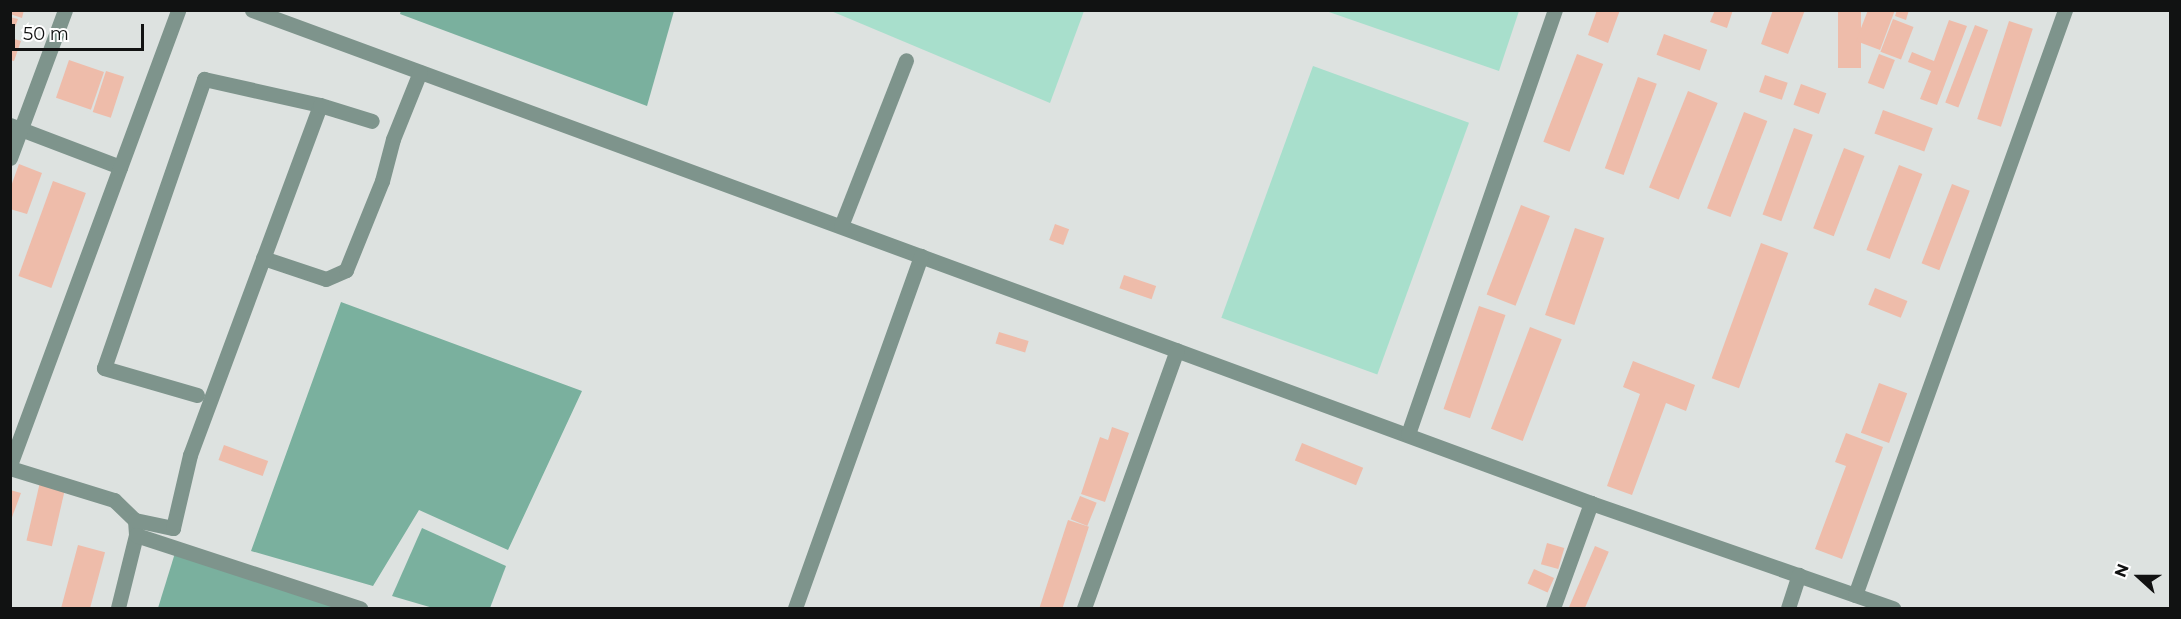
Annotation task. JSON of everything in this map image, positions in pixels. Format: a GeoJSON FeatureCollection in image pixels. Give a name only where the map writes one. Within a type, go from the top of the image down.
{"type":"FeatureCollection","features":[{"type":"Feature","properties":{"kind":"street"},"geometry":{"type":"LineString","coordinates":[[10,158],[16,127],[65,10]]}},
{"type":"Feature","properties":{"kind":"street"},"geometry":{"type":"LineString","coordinates":[[178,10],[10,466],[114,500],[136,527],[360,609]]}},
{"type":"Feature","properties":{"kind":"street"},"geometry":{"type":"LineString","coordinates":[[252,10],[1591,503],[1893,609]]}},
{"type":"Feature","properties":{"kind":"street"},"geometry":{"type":"LineString","coordinates":[[1408,434],[1555,10]]}},
{"type":"Feature","properties":{"kind":"street"},"geometry":{"type":"LineString","coordinates":[[1855,595],[2065,10]]}},
{"type":"Feature","properties":{"kind":"street"},"geometry":{"type":"LineString","coordinates":[[841,226],[906,60]]}},
{"type":"Feature","properties":{"kind":"street"},"geometry":{"type":"LineString","coordinates":[[263,258],[326,279],[346,270],[382,181],[393,139],[420,72]]}},
{"type":"Feature","properties":{"kind":"street"},"geometry":{"type":"LineString","coordinates":[[197,395],[104,368],[204,79],[320,105],[372,121]]}},
{"type":"Feature","properties":{"kind":"street"},"geometry":{"type":"LineString","coordinates":[[136,527],[173,528],[190,455],[320,105]]}},
{"type":"Feature","properties":{"kind":"street"},"geometry":{"type":"LineString","coordinates":[[16,127],[120,167]]}},
{"type":"Feature","properties":{"kind":"street"},"geometry":{"type":"LineString","coordinates":[[795,609],[921,256]]}},
{"type":"Feature","properties":{"kind":"street"},"geometry":{"type":"LineString","coordinates":[[1084,609],[1177,350]]}},
{"type":"Feature","properties":{"kind":"street"},"geometry":{"type":"LineString","coordinates":[[1553,609],[1591,503]]}},
{"type":"Feature","properties":{"kind":"street"},"geometry":{"type":"LineString","coordinates":[[118,609],[136,527]]}},
{"type":"Feature","properties":{"kind":"street"},"geometry":{"type":"LineString","coordinates":[[1788,609],[1799,575]]}},
{"type":"Feature","properties":{"kind":"shaded area"},"geometry":{"type":"Polygon","coordinates":[[[401,10],[674,11],[647,106],[400,14],[401,10]]]}},
{"type":"Feature","properties":{"kind":"shaded area"},"geometry":{"type":"Polygon","coordinates":[[[831,11],[1084,11],[1050,103],[831,11]]]}},
{"type":"Feature","properties":{"kind":"shaded area"},"geometry":{"type":"Polygon","coordinates":[[[1326,11],[1519,11],[1499,71],[1326,11]]]}},
{"type":"Feature","properties":{"kind":"shaded area"},"geometry":{"type":"Polygon","coordinates":[[[1313,66],[1469,123],[1377,375],[1221,318],[1313,66]]]}},
{"type":"Feature","properties":{"kind":"shaded area"},"geometry":{"type":"Polygon","coordinates":[[[341,302],[582,391],[508,550],[419,510],[373,586],[251,551],[341,302]]]}},
{"type":"Feature","properties":{"kind":"shaded area"},"geometry":{"type":"Polygon","coordinates":[[[422,528],[506,566],[490,608],[433,608],[392,596],[422,528]]]}},
{"type":"Feature","properties":{"kind":"shaded area"},"geometry":{"type":"Polygon","coordinates":[[[175,553],[342,608],[158,608],[175,553]]]}},
{"type":"Feature","properties":{"kind":"building"},"geometry":{"type":"Polygon","coordinates":[[[10,10],[24,10],[22,18],[10,14],[10,10]]]}},
{"type":"Feature","properties":{"kind":"building"},"geometry":{"type":"Polygon","coordinates":[[[1597,10],[1620,10],[1608,43],[1588,35],[1597,10]]]}},
{"type":"Feature","properties":{"kind":"building"},"geometry":{"type":"Polygon","coordinates":[[[1715,10],[1733,10],[1727,28],[1710,22],[1715,10]]]}},
{"type":"Feature","properties":{"kind":"building"},"geometry":{"type":"Polygon","coordinates":[[[1773,10],[1805,10],[1788,54],[1761,44],[1773,10]]]}},
{"type":"Feature","properties":{"kind":"building"},"geometry":{"type":"Polygon","coordinates":[[[1838,10],[1861,10],[1861,68],[1838,68],[1838,10]]]}},
{"type":"Feature","properties":{"kind":"building"},"geometry":{"type":"Polygon","coordinates":[[[1868,10],[1895,10],[1880,50],[1856,41],[1868,10]]]}},
{"type":"Feature","properties":{"kind":"building"},"geometry":{"type":"Polygon","coordinates":[[[1897,10],[1909,10],[1906,20],[1895,16],[1897,10]]]}},
{"type":"Feature","properties":{"kind":"building"},"geometry":{"type":"Polygon","coordinates":[[[10,17],[18,19],[11,38],[21,41],[14,61],[10,60],[10,17]]]}},
{"type":"Feature","properties":{"kind":"building"},"geometry":{"type":"Polygon","coordinates":[[[1893,19],[1914,27],[1901,60],[1880,52],[1893,19]]]}},
{"type":"Feature","properties":{"kind":"building"},"geometry":{"type":"Polygon","coordinates":[[[1949,20],[1967,26],[1937,105],[1920,99],[1931,71],[1908,62],[1912,52],[1934,61],[1949,20]]]}},
{"type":"Feature","properties":{"kind":"building"},"geometry":{"type":"Polygon","coordinates":[[[2009,21],[2033,29],[2001,127],[1977,119],[2009,21]]]}},
{"type":"Feature","properties":{"kind":"building"},"geometry":{"type":"Polygon","coordinates":[[[1975,25],[1988,30],[1958,108],[1945,102],[1975,25]]]}},
{"type":"Feature","properties":{"kind":"building"},"geometry":{"type":"Polygon","coordinates":[[[1664,34],[1707,50],[1700,70],[1656,55],[1664,34]]]}},
{"type":"Feature","properties":{"kind":"building"},"geometry":{"type":"Polygon","coordinates":[[[1577,54],[1603,64],[1569,152],[1543,142],[1577,54]]]}},
{"type":"Feature","properties":{"kind":"building"},"geometry":{"type":"Polygon","coordinates":[[[1879,54],[1895,60],[1884,89],[1868,83],[1879,54]]]}},
{"type":"Feature","properties":{"kind":"building"},"geometry":{"type":"Polygon","coordinates":[[[69,60],[104,72],[91,110],[56,98],[69,60]]]}},
{"type":"Feature","properties":{"kind":"building"},"geometry":{"type":"Polygon","coordinates":[[[106,71],[124,77],[111,118],[93,112],[106,71]]]}},
{"type":"Feature","properties":{"kind":"building"},"geometry":{"type":"Polygon","coordinates":[[[1765,75],[1788,83],[1782,100],[1759,92],[1765,75]]]}},
{"type":"Feature","properties":{"kind":"building"},"geometry":{"type":"Polygon","coordinates":[[[1638,77],[1657,84],[1624,175],[1605,168],[1638,77]]]}},
{"type":"Feature","properties":{"kind":"building"},"geometry":{"type":"Polygon","coordinates":[[[1801,84],[1826,93],[1819,114],[1793,105],[1801,84]]]}},
{"type":"Feature","properties":{"kind":"building"},"geometry":{"type":"Polygon","coordinates":[[[1688,91],[1718,103],[1679,199],[1649,187],[1688,91]]]}},
{"type":"Feature","properties":{"kind":"building"},"geometry":{"type":"Polygon","coordinates":[[[1883,110],[1933,128],[1924,152],[1874,133],[1883,110]]]}},
{"type":"Feature","properties":{"kind":"building"},"geometry":{"type":"Polygon","coordinates":[[[1744,112],[1767,121],[1730,217],[1707,208],[1744,112]]]}},
{"type":"Feature","properties":{"kind":"building"},"geometry":{"type":"Polygon","coordinates":[[[1794,128],[1813,135],[1781,221],[1763,214],[1794,128]]]}},
{"type":"Feature","properties":{"kind":"building"},"geometry":{"type":"Polygon","coordinates":[[[1844,148],[1865,156],[1834,236],[1813,228],[1844,148]]]}},
{"type":"Feature","properties":{"kind":"building"},"geometry":{"type":"Polygon","coordinates":[[[19,164],[42,173],[27,214],[10,209],[10,189],[19,164]]]}},
{"type":"Feature","properties":{"kind":"building"},"geometry":{"type":"Polygon","coordinates":[[[1899,165],[1922,174],[1890,259],[1866,250],[1899,165]]]}},
{"type":"Feature","properties":{"kind":"building"},"geometry":{"type":"Polygon","coordinates":[[[53,181],[86,193],[51,288],[18,276],[53,181]]]}},
{"type":"Feature","properties":{"kind":"building"},"geometry":{"type":"Polygon","coordinates":[[[1952,184],[1970,191],[1939,270],[1922,263],[1952,184]]]}},
{"type":"Feature","properties":{"kind":"building"},"geometry":{"type":"Polygon","coordinates":[[[1521,205],[1550,216],[1516,306],[1487,295],[1521,205]]]}},
{"type":"Feature","properties":{"kind":"building"},"geometry":{"type":"Polygon","coordinates":[[[1055,224],[1069,229],[1063,245],[1049,240],[1055,224]]]}},
{"type":"Feature","properties":{"kind":"building"},"geometry":{"type":"Polygon","coordinates":[[[1575,228],[1604,238],[1574,325],[1545,315],[1575,228]]]}},
{"type":"Feature","properties":{"kind":"building"},"geometry":{"type":"Polygon","coordinates":[[[1761,243],[1788,253],[1739,388],[1712,378],[1761,243]]]}},
{"type":"Feature","properties":{"kind":"building"},"geometry":{"type":"Polygon","coordinates":[[[1124,275],[1156,286],[1152,299],[1119,288],[1124,275]]]}},
{"type":"Feature","properties":{"kind":"building"},"geometry":{"type":"Polygon","coordinates":[[[1875,288],[1907,301],[1901,318],[1868,305],[1875,288]]]}},
{"type":"Feature","properties":{"kind":"building"},"geometry":{"type":"Polygon","coordinates":[[[1479,306],[1505,315],[1470,418],[1444,409],[1479,306]]]}},
{"type":"Feature","properties":{"kind":"building"},"geometry":{"type":"Polygon","coordinates":[[[1530,327],[1562,339],[1523,441],[1491,429],[1530,327]]]}},
{"type":"Feature","properties":{"kind":"building"},"geometry":{"type":"Polygon","coordinates":[[[999,332],[1029,341],[1025,353],[995,343],[999,332]]]}},
{"type":"Feature","properties":{"kind":"building"},"geometry":{"type":"Polygon","coordinates":[[[1633,361],[1695,385],[1686,411],[1666,403],[1632,495],[1607,486],[1640,394],[1623,387],[1633,361]]]}},
{"type":"Feature","properties":{"kind":"building"},"geometry":{"type":"Polygon","coordinates":[[[1879,383],[1907,393],[1889,443],[1861,433],[1879,383]]]}},
{"type":"Feature","properties":{"kind":"building"},"geometry":{"type":"Polygon","coordinates":[[[1112,427],[1129,433],[1105,502],[1081,494],[1100,437],[1108,440],[1112,427]]]}},
{"type":"Feature","properties":{"kind":"building"},"geometry":{"type":"Polygon","coordinates":[[[1846,433],[1883,447],[1842,559],[1815,549],[1846,466],[1835,462],[1846,433]]]}},
{"type":"Feature","properties":{"kind":"building"},"geometry":{"type":"Polygon","coordinates":[[[1302,443],[1363,468],[1356,485],[1295,461],[1302,443]]]}},
{"type":"Feature","properties":{"kind":"building"},"geometry":{"type":"Polygon","coordinates":[[[224,445],[268,461],[263,476],[219,460],[224,445]]]}},
{"type":"Feature","properties":{"kind":"building"},"geometry":{"type":"Polygon","coordinates":[[[40,482],[65,488],[52,546],[27,540],[40,482]]]}},
{"type":"Feature","properties":{"kind":"building"},"geometry":{"type":"Polygon","coordinates":[[[10,490],[21,493],[11,520],[10,520],[10,490]]]}},
{"type":"Feature","properties":{"kind":"building"},"geometry":{"type":"Polygon","coordinates":[[[1080,496],[1097,503],[1087,526],[1071,519],[1080,496]]]}},
{"type":"Feature","properties":{"kind":"building"},"geometry":{"type":"Polygon","coordinates":[[[1068,520],[1089,527],[1063,608],[1039,608],[1068,520]]]}},
{"type":"Feature","properties":{"kind":"building"},"geometry":{"type":"Polygon","coordinates":[[[1547,543],[1564,548],[1558,569],[1541,564],[1547,543]]]}},
{"type":"Feature","properties":{"kind":"building"},"geometry":{"type":"Polygon","coordinates":[[[78,545],[105,552],[90,608],[61,608],[78,545]]]}},
{"type":"Feature","properties":{"kind":"building"},"geometry":{"type":"Polygon","coordinates":[[[1595,546],[1609,552],[1585,608],[1569,607],[1595,546]]]}},
{"type":"Feature","properties":{"kind":"building"},"geometry":{"type":"Polygon","coordinates":[[[1534,569],[1554,578],[1548,593],[1527,584],[1534,569]]]}}]}
